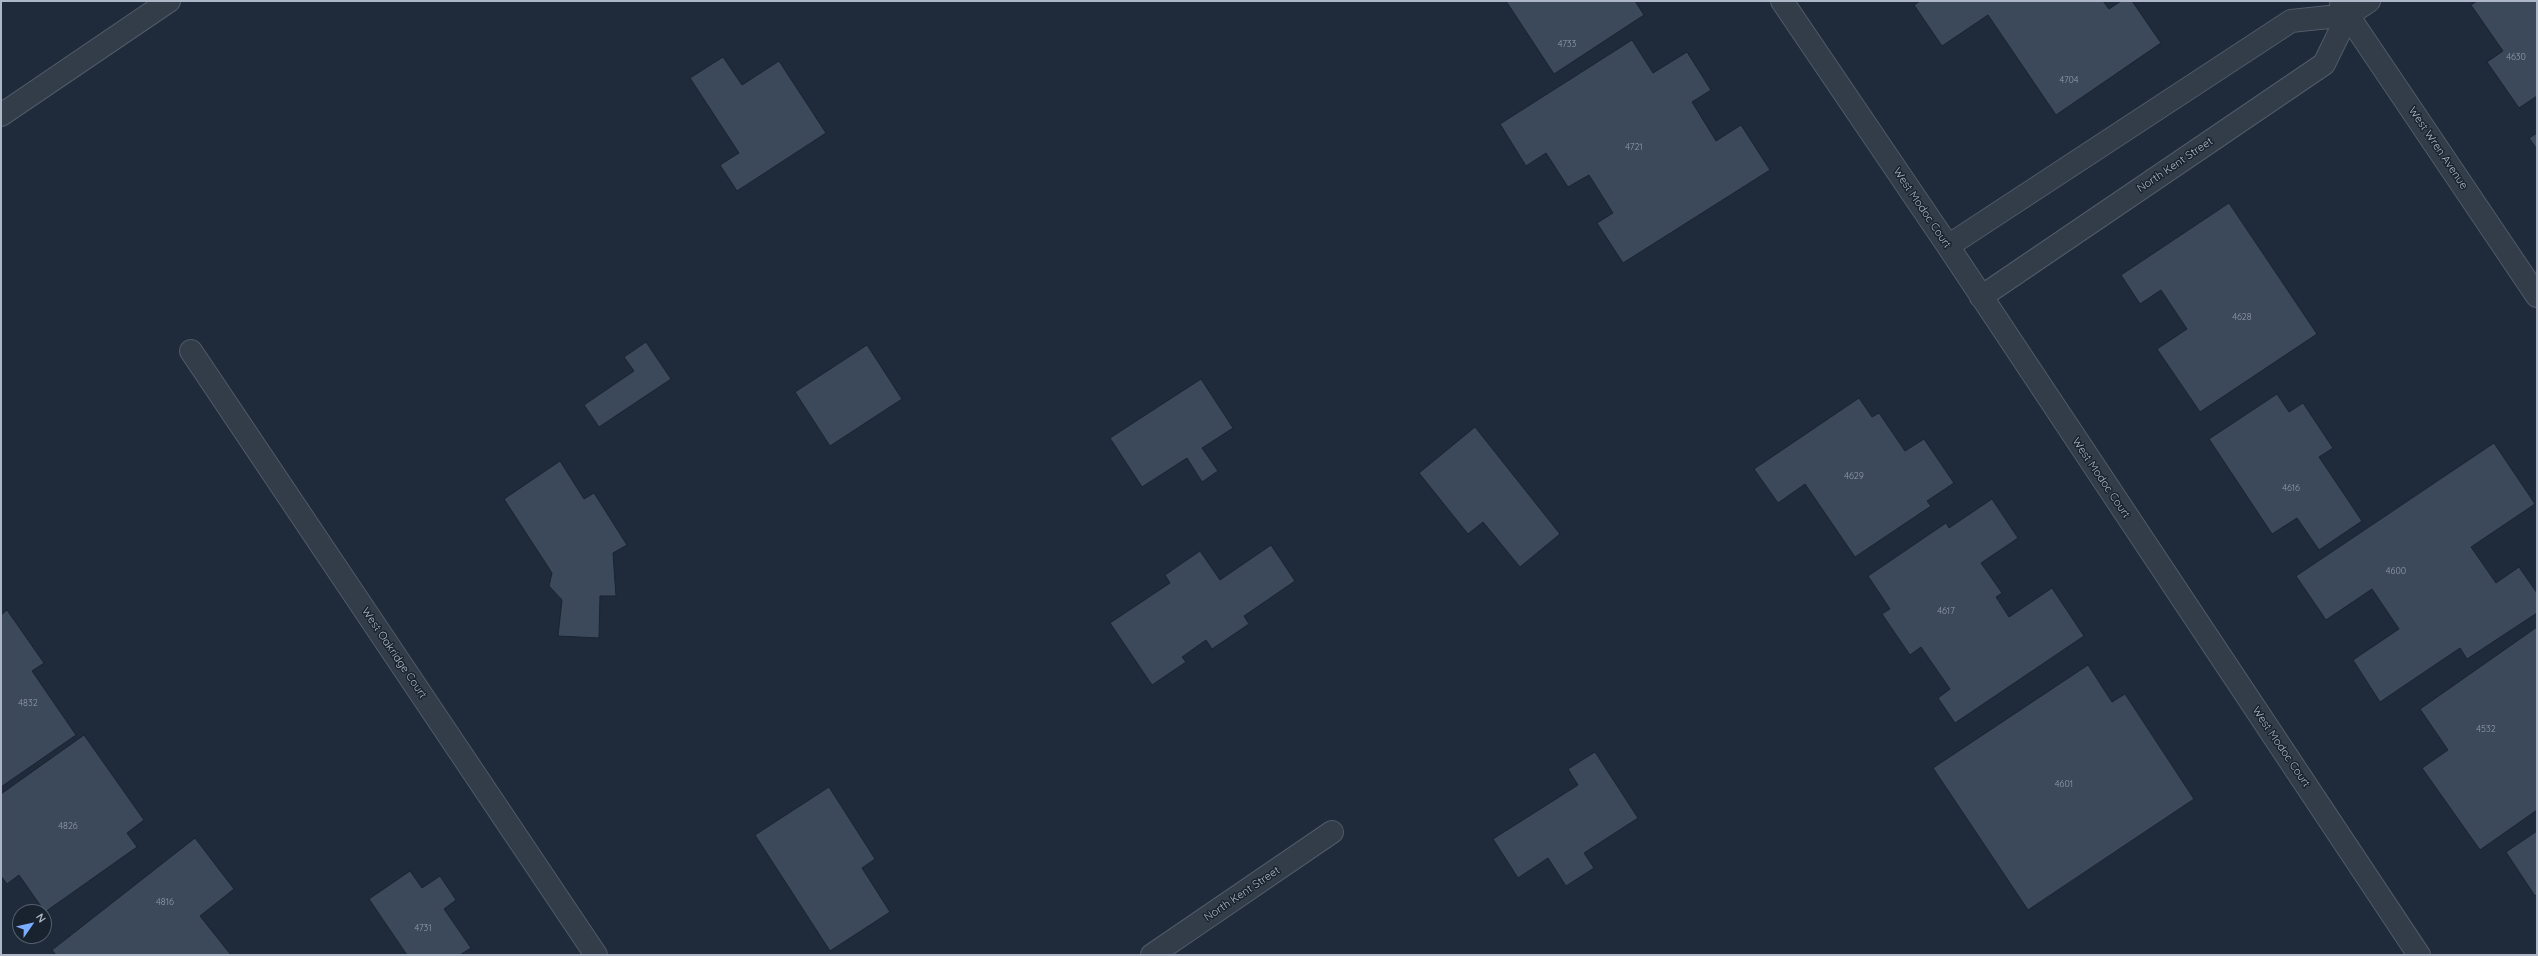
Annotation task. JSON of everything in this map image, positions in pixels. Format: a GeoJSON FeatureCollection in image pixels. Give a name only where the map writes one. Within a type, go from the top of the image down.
{"type":"FeatureCollection","features":[{"type":"Feature","properties":{"kind":"street"},"geometry":{"type":"LineString","coordinates":[[1,115],[169,1]]}},
{"type":"Feature","properties":{"kind":"street","name":"West Modoc Court"},"geometry":{"type":"LineString","coordinates":[[1782,1],[1948,246],[2419,955]]}},
{"type":"Feature","properties":{"kind":"street"},"geometry":{"type":"LineString","coordinates":[[1948,246],[2291,21],[2369,1]]}},
{"type":"Feature","properties":{"kind":"street","name":"West Wren Avenue"},"geometry":{"type":"LineString","coordinates":[[2344,8],[2537,296]]}},
{"type":"Feature","properties":{"kind":"street","name":"North Kent Street"},"geometry":{"type":"LineString","coordinates":[[1981,297],[2324,64],[2344,8]]}},
{"type":"Feature","properties":{"kind":"street","name":"West Oakridge Court"},"geometry":{"type":"LineString","coordinates":[[191,351],[596,955]]}},
{"type":"Feature","properties":{"kind":"street","name":"North Kent Street"},"geometry":{"type":"LineString","coordinates":[[1152,955],[1332,832]]}},
{"type":"Feature","properties":{"kind":"building"},"geometry":{"type":"Polygon","coordinates":[[[1506,1],[1635,1],[1644,15],[1554,74],[1506,1]]]}},
{"type":"Feature","properties":{"kind":"building"},"geometry":{"type":"Polygon","coordinates":[[[1920,1],[2103,1],[2109,9],[2121,1],[2132,1],[2161,43],[2056,115],[1988,15],[1942,46],[1914,5],[1920,1]]]}},
{"type":"Feature","properties":{"kind":"building"},"geometry":{"type":"Polygon","coordinates":[[[2477,1],[2537,1],[2537,96],[2519,108],[2487,62],[2503,51],[2471,5],[2477,1]]]}},
{"type":"Feature","properties":{"kind":"building"},"geometry":{"type":"Polygon","coordinates":[[[1632,40],[1653,73],[1687,52],[1711,90],[1692,102],[1716,141],[1741,125],[1770,170],[1623,263],[1597,223],[1613,213],[1589,175],[1568,187],[1546,153],[1526,166],[1500,124],[1632,40]]]}},
{"type":"Feature","properties":{"kind":"building"},"geometry":{"type":"Polygon","coordinates":[[[723,57],[742,85],[779,61],[826,133],[737,191],[720,165],[739,153],[690,78],[723,57]]]}},
{"type":"Feature","properties":{"kind":"building"},"geometry":{"type":"Polygon","coordinates":[[[2537,133],[2537,149],[2529,138],[2537,133]]]}},
{"type":"Feature","properties":{"kind":"building"},"geometry":{"type":"Polygon","coordinates":[[[2229,203],[2317,334],[2200,412],[2157,349],[2187,329],[2161,290],[2140,304],[2121,275],[2229,203]]]}},
{"type":"Feature","properties":{"kind":"building"},"geometry":{"type":"Polygon","coordinates":[[[646,342],[671,379],[599,427],[584,405],[634,371],[624,357],[646,342]]]}},
{"type":"Feature","properties":{"kind":"building"},"geometry":{"type":"Polygon","coordinates":[[[867,345],[902,399],[830,446],[795,392],[867,345]]]}},
{"type":"Feature","properties":{"kind":"building"},"geometry":{"type":"Polygon","coordinates":[[[1201,379],[1233,428],[1202,448],[1218,471],[1202,482],[1187,458],[1142,487],[1110,438],[1201,379]]]}},
{"type":"Feature","properties":{"kind":"building"},"geometry":{"type":"Polygon","coordinates":[[[2277,394],[2289,412],[2303,403],[2333,448],[2319,457],[2362,521],[2319,550],[2297,518],[2272,534],[2209,439],[2277,394]]]}},
{"type":"Feature","properties":{"kind":"building"},"geometry":{"type":"Polygon","coordinates":[[[1859,398],[1872,417],[1879,413],[1905,451],[1924,439],[1954,483],[1927,501],[1931,506],[1855,557],[1805,484],[1778,503],[1754,469],[1859,398]]]}},
{"type":"Feature","properties":{"kind":"building"},"geometry":{"type":"Polygon","coordinates":[[[1475,427],[1560,534],[1520,567],[1483,522],[1468,534],[1419,473],[1475,427]]]}},
{"type":"Feature","properties":{"kind":"building"},"geometry":{"type":"Polygon","coordinates":[[[2494,443],[2535,504],[2471,547],[2496,583],[2519,567],[2537,593],[2537,613],[2467,659],[2460,648],[2380,702],[2353,660],[2399,629],[2372,589],[2326,620],[2296,576],[2494,443]]]}},
{"type":"Feature","properties":{"kind":"building"},"geometry":{"type":"Polygon","coordinates":[[[560,461],[584,499],[594,493],[627,545],[613,553],[616,596],[600,596],[599,638],[558,636],[562,600],[549,586],[552,573],[504,499],[560,461]]]}},
{"type":"Feature","properties":{"kind":"building"},"geometry":{"type":"Polygon","coordinates":[[[1992,499],[2018,538],[1981,563],[2002,593],[1996,597],[2009,617],[2052,588],[2084,636],[1955,723],[1938,698],[1950,689],[1921,647],[1910,655],[1882,614],[1890,609],[1868,576],[1946,523],[1949,528],[1992,499]]]}},
{"type":"Feature","properties":{"kind":"building"},"geometry":{"type":"Polygon","coordinates":[[[1271,545],[1295,581],[1244,616],[1249,624],[1212,649],[1206,640],[1182,657],[1186,662],[1152,685],[1110,623],[1170,583],[1165,575],[1200,551],[1220,580],[1271,545]]]}},
{"type":"Feature","properties":{"kind":"building"},"geometry":{"type":"Polygon","coordinates":[[[7,610],[44,663],[32,671],[76,735],[1,787],[1,615],[7,610]]]}},
{"type":"Feature","properties":{"kind":"building"},"geometry":{"type":"Polygon","coordinates":[[[2537,627],[2537,810],[2480,850],[2422,768],[2448,750],[2420,709],[2537,627]]]}},
{"type":"Feature","properties":{"kind":"building"},"geometry":{"type":"Polygon","coordinates":[[[2088,665],[2112,702],[2125,694],[2194,799],[2028,910],[1933,768],[2088,665]]]}},
{"type":"Feature","properties":{"kind":"building"},"geometry":{"type":"Polygon","coordinates":[[[84,735],[144,820],[127,833],[137,847],[52,907],[52,904],[39,904],[19,875],[7,884],[1,876],[1,794],[84,735]]]}},
{"type":"Feature","properties":{"kind":"building"},"geometry":{"type":"Polygon","coordinates":[[[1595,752],[1638,818],[1584,853],[1594,868],[1566,886],[1548,858],[1518,878],[1493,839],[1578,785],[1568,769],[1595,752]]]}},
{"type":"Feature","properties":{"kind":"building"},"geometry":{"type":"Polygon","coordinates":[[[829,787],[875,859],[862,868],[890,912],[830,951],[755,835],[829,787]]]}},
{"type":"Feature","properties":{"kind":"building"},"geometry":{"type":"Polygon","coordinates":[[[2537,831],[2537,894],[2535,896],[2506,852],[2537,831]]]}},
{"type":"Feature","properties":{"kind":"building"},"geometry":{"type":"Polygon","coordinates":[[[195,838],[234,889],[200,916],[231,955],[56,955],[52,950],[195,838]]]}},
{"type":"Feature","properties":{"kind":"building"},"geometry":{"type":"Polygon","coordinates":[[[410,871],[422,888],[440,876],[456,900],[444,909],[471,948],[460,955],[407,955],[369,899],[410,871]]]}}]}
